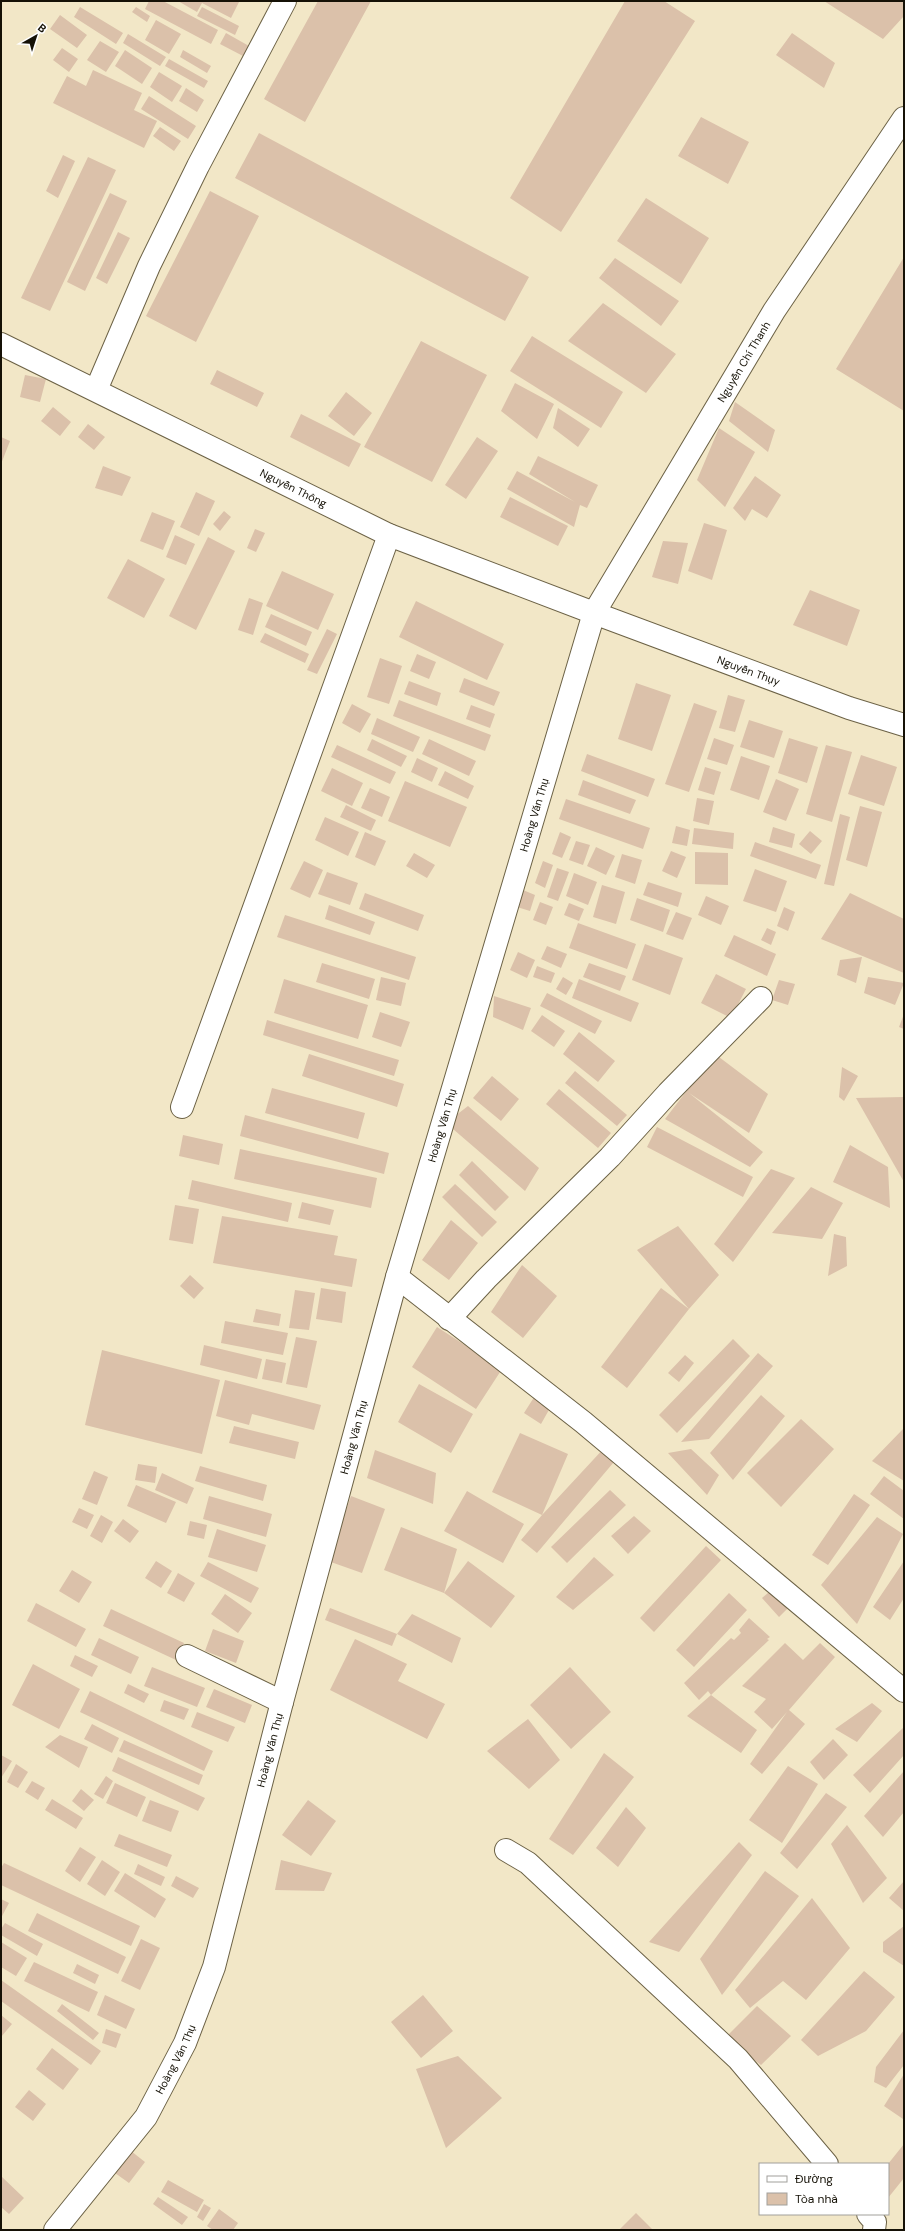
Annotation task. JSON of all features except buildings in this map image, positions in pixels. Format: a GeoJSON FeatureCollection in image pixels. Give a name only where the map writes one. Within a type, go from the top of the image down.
{"type":"FeatureCollection","features":[{"type":"Feature","properties":{"kind":"street"},"geometry":{"type":"LineString","coordinates":[[96,390],[150,266],[174,216],[285,1]]}},
{"type":"Feature","properties":{"kind":"street","name":"Nguyễn Chí Thanh"},"geometry":{"type":"LineString","coordinates":[[594,613],[774,311],[904,118]]}},
{"type":"Feature","properties":{"kind":"street","name":"Nguyễn Thông"},"geometry":{"type":"LineString","coordinates":[[1,344],[389,535],[594,613]]}},
{"type":"Feature","properties":{"kind":"street"},"geometry":{"type":"LineString","coordinates":[[182,1107],[389,535]]}},
{"type":"Feature","properties":{"kind":"street","name":"Nguyễn Thụy"},"geometry":{"type":"LineString","coordinates":[[594,613],[849,708],[904,725]]}},
{"type":"Feature","properties":{"kind":"street","name":"Hoàng Văn Thụ"},"geometry":{"type":"LineString","coordinates":[[55,2230],[146,2117],[184,2043],[214,1967],[282,1702],[397,1277],[594,613]]}},
{"type":"Feature","properties":{"kind":"street"},"geometry":{"type":"LineString","coordinates":[[449,1319],[486,1279],[610,1157],[668,1093],[761,998]]}},
{"type":"Feature","properties":{"kind":"street"},"geometry":{"type":"LineString","coordinates":[[397,1277],[583,1422],[904,1691]]}},
{"type":"Feature","properties":{"kind":"street"},"geometry":{"type":"LineString","coordinates":[[187,1656],[282,1702]]}},
{"type":"Feature","properties":{"kind":"street"},"geometry":{"type":"LineString","coordinates":[[506,1850],[528,1863],[738,2059],[826,2163]]}},
{"type":"Feature","properties":{"kind":"street"},"geometry":{"type":"LineString","coordinates":[[869,2215],[874,2222],[874,2230]]}}]}
